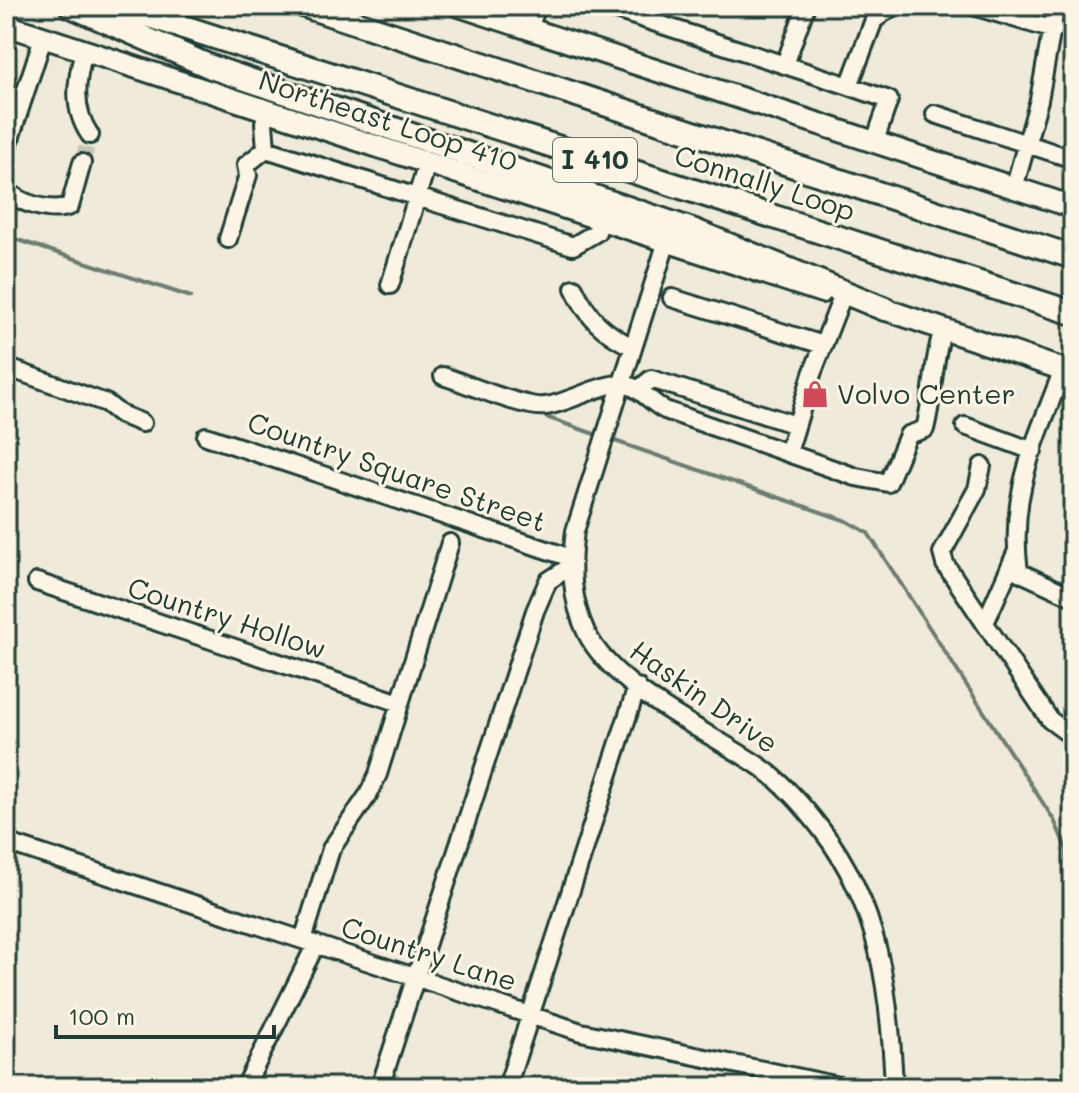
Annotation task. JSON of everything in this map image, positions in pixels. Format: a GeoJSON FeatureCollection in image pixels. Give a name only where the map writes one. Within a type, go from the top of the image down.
{"type":"FeatureCollection","features":[{"type":"Feature","properties":{"kind":"highway"},"geometry":{"type":"LineString","coordinates":[[71,6],[224,72],[692,230],[885,309]]}},
{"type":"Feature","properties":{"kind":"highway","name":"Connally Loop"},"geometry":{"type":"LineString","coordinates":[[118,6],[1073,313]]}},
{"type":"Feature","properties":{"kind":"highway","name":"Connally Loop"},"geometry":{"type":"LineString","coordinates":[[305,6],[1073,257]]}},
{"type":"Feature","properties":{"kind":"main road"},"geometry":{"type":"LineString","coordinates":[[459,6],[1073,207]]}},
{"type":"Feature","properties":{"kind":"main road","name":"Northeast Loop 410"},"geometry":{"type":"LineString","coordinates":[[6,25],[1068,371]]}},
{"type":"Feature","properties":{"kind":"street"},"geometry":{"type":"LineString","coordinates":[[529,29],[537,6]]}},
{"type":"Feature","properties":{"kind":"street"},"geometry":{"type":"LineString","coordinates":[[604,6],[889,100],[875,141]]}},
{"type":"Feature","properties":{"kind":"street"},"geometry":{"type":"LineString","coordinates":[[785,64],[806,6]]}},
{"type":"Feature","properties":{"kind":"street"},"geometry":{"type":"LineString","coordinates":[[849,86],[874,20],[893,6]]}},
{"type":"Feature","properties":{"kind":"street"},"geometry":{"type":"LineString","coordinates":[[973,6],[1054,30]]}},
{"type":"Feature","properties":{"kind":"street"},"geometry":{"type":"LineString","coordinates":[[1014,188],[1054,30],[1056,6]]}},
{"type":"Feature","properties":{"kind":"street"},"geometry":{"type":"LineString","coordinates":[[6,151],[43,38]]}},
{"type":"Feature","properties":{"kind":"street"},"geometry":{"type":"LineString","coordinates":[[84,51],[76,105],[80,121],[90,135]]}},
{"type":"Feature","properties":{"kind":"street"},"geometry":{"type":"LineString","coordinates":[[266,149],[264,123],[267,111]]}},
{"type":"Feature","properties":{"kind":"street"},"geometry":{"type":"LineString","coordinates":[[935,114],[1073,159]]}},
{"type":"Feature","properties":{"kind":"street"},"geometry":{"type":"LineString","coordinates":[[266,149],[573,246],[597,232],[601,220]]}},
{"type":"Feature","properties":{"kind":"street"},"geometry":{"type":"LineString","coordinates":[[228,239],[248,175],[246,165],[266,149]]}},
{"type":"Feature","properties":{"kind":"street"},"geometry":{"type":"LineString","coordinates":[[6,189],[13,197],[60,210],[70,206],[82,163]]}},
{"type":"Feature","properties":{"kind":"street"},"geometry":{"type":"LineString","coordinates":[[390,285],[427,163]]}},
{"type":"Feature","properties":{"kind":"street","name":"Haskin Drive"},"geometry":{"type":"LineString","coordinates":[[667,241],[575,531],[571,562],[574,594],[587,632],[607,660],[637,687],[765,770],[800,803],[842,858],[859,890],[882,958],[890,1017],[894,1087]]}},
{"type":"Feature","properties":{"kind":"street"},"geometry":{"type":"LineString","coordinates":[[574,288],[584,308],[605,334],[633,347]]}},
{"type":"Feature","properties":{"kind":"street"},"geometry":{"type":"LineString","coordinates":[[788,453],[842,297]]}},
{"type":"Feature","properties":{"kind":"street"},"geometry":{"type":"LineString","coordinates":[[672,298],[823,345]]}},
{"type":"Feature","properties":{"kind":"street"},"geometry":{"type":"LineString","coordinates":[[443,376],[531,406],[547,407],[621,383],[638,390],[665,410],[856,477],[888,483],[908,435],[925,429],[932,401],[933,360],[943,329]]}},
{"type":"Feature","properties":{"kind":"street"},"geometry":{"type":"LineString","coordinates":[[6,367],[106,403],[120,414],[142,423]]}},
{"type":"Feature","properties":{"kind":"street"},"geometry":{"type":"LineString","coordinates":[[1068,371],[1033,451],[1015,512],[1019,572],[1073,597]]}},
{"type":"Feature","properties":{"kind":"street"},"geometry":{"type":"LineString","coordinates":[[638,390],[651,379],[796,425]]}},
{"type":"Feature","properties":{"kind":"street"},"geometry":{"type":"LineString","coordinates":[[965,426],[1033,451]]}},
{"type":"Feature","properties":{"kind":"street","name":"Country Square Street"},"geometry":{"type":"LineString","coordinates":[[206,436],[571,562]]}},
{"type":"Feature","properties":{"kind":"street"},"geometry":{"type":"LineString","coordinates":[[982,466],[977,489],[942,553],[945,564],[1050,720],[1073,737]]}},
{"type":"Feature","properties":{"kind":"street"},"geometry":{"type":"LineString","coordinates":[[245,1087],[310,942],[331,849],[368,795],[450,543]]}},
{"type":"Feature","properties":{"kind":"street"},"geometry":{"type":"LineString","coordinates":[[985,623],[1016,553]]}},
{"type":"Feature","properties":{"kind":"street"},"geometry":{"type":"LineString","coordinates":[[380,1087],[535,611],[548,581],[571,562]]}},
{"type":"Feature","properties":{"kind":"street","name":"Country Hollow"},"geometry":{"type":"LineString","coordinates":[[37,582],[400,703]]}},
{"type":"Feature","properties":{"kind":"street"},"geometry":{"type":"LineString","coordinates":[[507,1087],[637,687]]}},
{"type":"Feature","properties":{"kind":"street","name":"Country Lane"},"geometry":{"type":"LineString","coordinates":[[6,842],[581,1032],[844,1087]]}},
{"type":"Feature","properties":{"kind":"waterway"},"geometry":{"type":"LineString","coordinates":[[6,236],[191,297]]}},
{"type":"Feature","properties":{"kind":"waterway"},"geometry":{"type":"LineString","coordinates":[[546,417],[600,436]]}},
{"type":"Feature","properties":{"kind":"waterway"},"geometry":{"type":"LineString","coordinates":[[609,439],[847,521],[868,533],[1054,820],[1067,850],[1071,1087]]}},
{"type":"Feature","properties":{"kind":"tunnel"},"geometry":{"type":"LineString","coordinates":[[82,163],[90,135]]}},
{"type":"Feature","properties":{"kind":"place","name":"Volvo Center"},"geometry":{"type":"Point","coordinates":[815,394]}}]}
